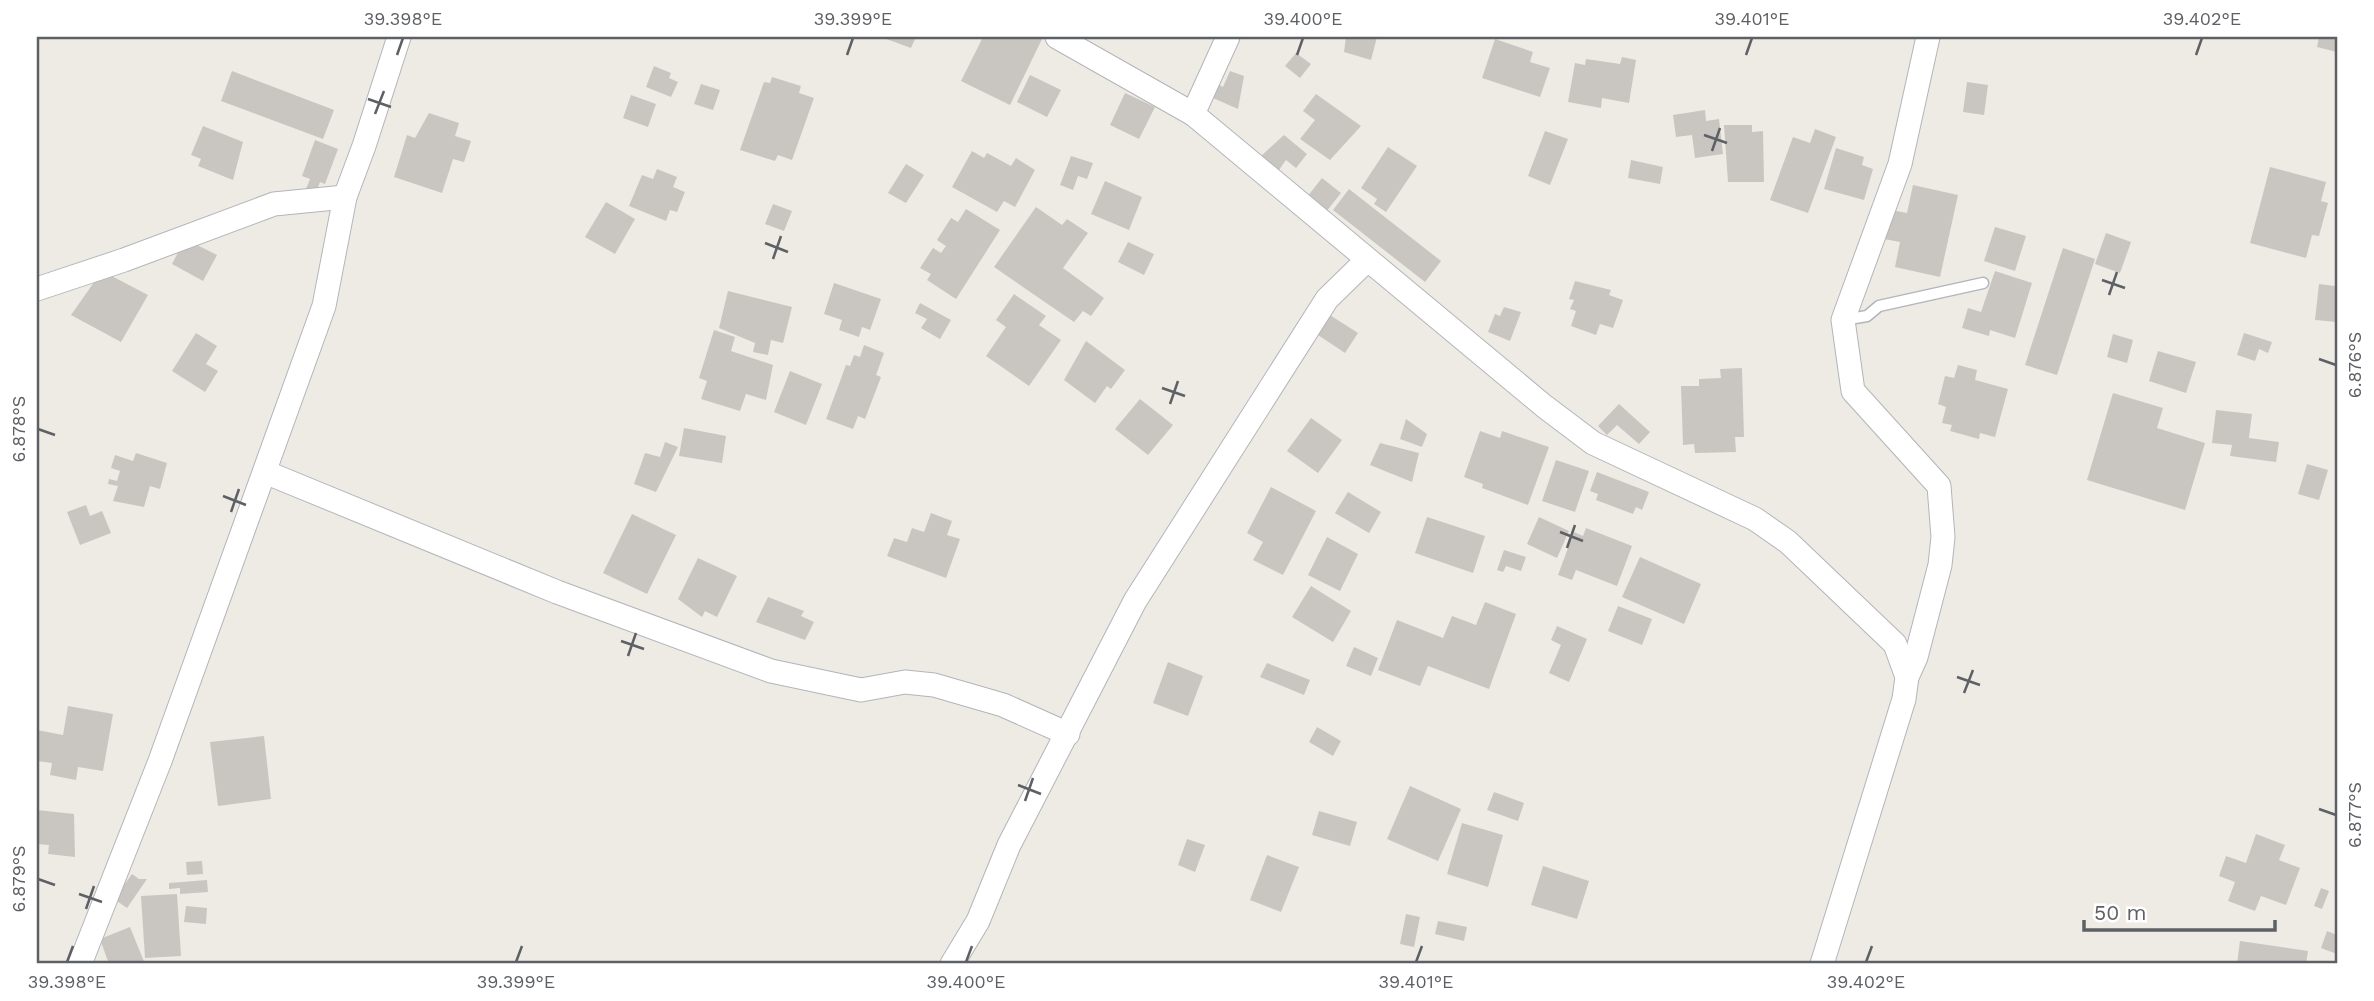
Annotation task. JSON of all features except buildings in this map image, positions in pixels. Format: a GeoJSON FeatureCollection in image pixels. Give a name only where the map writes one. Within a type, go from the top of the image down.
{"type":"FeatureCollection","features":[{"type":"Feature","properties":{"kind":"street"},"geometry":{"type":"LineString","coordinates":[[80,964],[160,761],[324,306],[345,197],[365,146],[399,37]]}},
{"type":"Feature","properties":{"kind":"street"},"geometry":{"type":"LineString","coordinates":[[1057,37],[1193,114],[1367,260],[1593,443],[1755,519],[1788,542],[1895,644],[1907,677]]}},
{"type":"Feature","properties":{"kind":"street"},"geometry":{"type":"LineString","coordinates":[[1193,114],[1228,37]]}},
{"type":"Feature","properties":{"kind":"street"},"geometry":{"type":"LineString","coordinates":[[1822,964],[1904,699],[1907,677],[1916,657],[1940,565],[1944,537],[1939,486],[1853,391],[1843,320],[1900,164],[1928,37]]}},
{"type":"Feature","properties":{"kind":"street"},"geometry":{"type":"LineString","coordinates":[[37,289],[124,261],[274,204],[345,197]]}},
{"type":"Feature","properties":{"kind":"street"},"geometry":{"type":"LineString","coordinates":[[952,964],[978,921],[1009,845],[1143,589],[1326,299],[1367,260]]}},
{"type":"Feature","properties":{"kind":"street"},"geometry":{"type":"LineString","coordinates":[[265,472],[557,592],[771,671],[861,690],[905,682],[934,685],[1003,705],[1068,734]]}},
{"type":"Feature","properties":{"kind":"lane"},"geometry":{"type":"LineString","coordinates":[[1843,320],[1867,316],[1879,306],[1983,283]]}}]}
